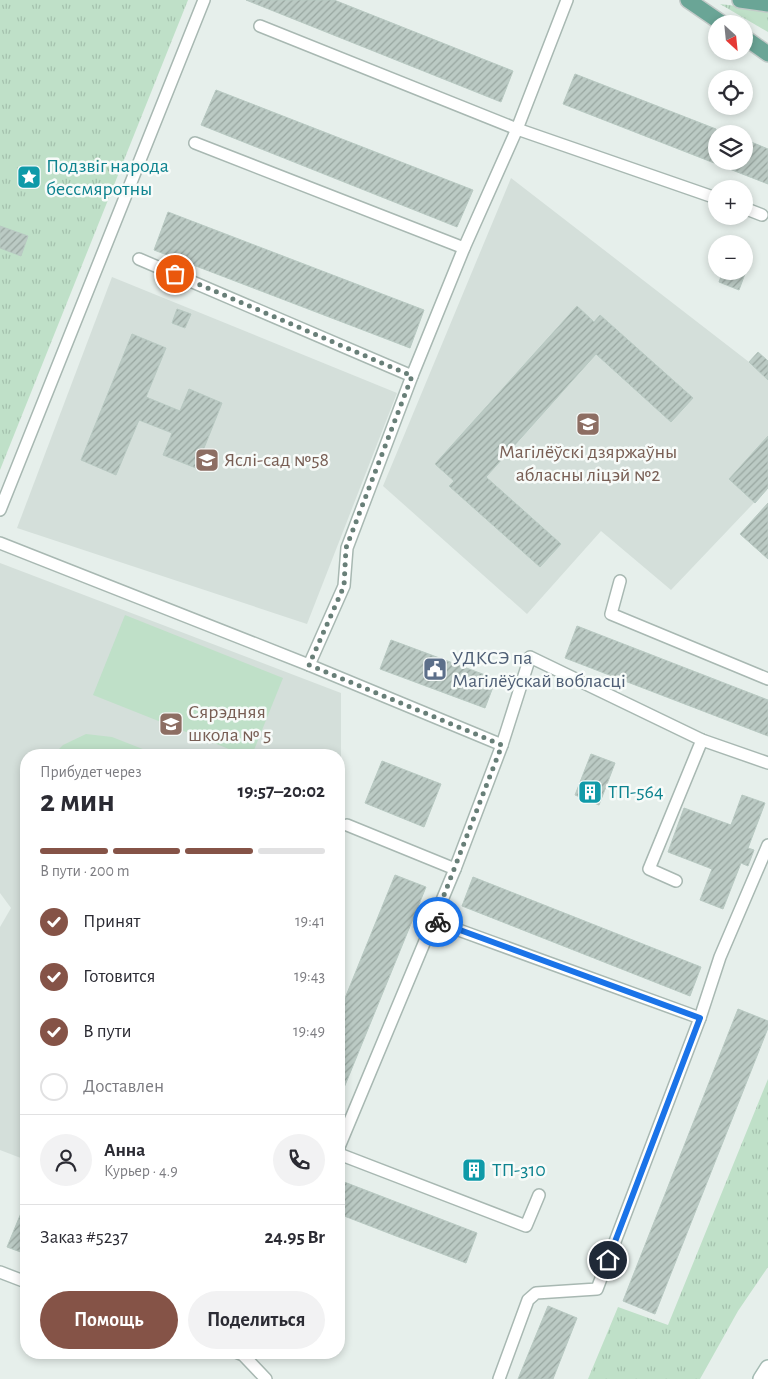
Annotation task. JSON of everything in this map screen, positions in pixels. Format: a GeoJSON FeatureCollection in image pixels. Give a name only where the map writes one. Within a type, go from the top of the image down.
{"type":"FeatureCollection","features":[{"type":"Feature","properties":{"kind":"main road"},"geometry":{"type":"LineString","coordinates":[[688,0],[710,15]]}},
{"type":"Feature","properties":{"kind":"main road"},"geometry":{"type":"LineString","coordinates":[[740,0],[768,4]]}},
{"type":"Feature","properties":{"kind":"main road"},"geometry":{"type":"LineString","coordinates":[[753,43],[768,54]]}},
{"type":"Feature","properties":{"kind":"main road"},"geometry":{"type":"LineString","coordinates":[[762,1379],[768,1368]]}},
{"type":"Feature","properties":{"kind":"lane"},"geometry":{"type":"LineString","coordinates":[[0,510],[204,0]]}},
{"type":"Feature","properties":{"kind":"lane"},"geometry":{"type":"LineString","coordinates":[[309,665],[344,586],[346,548],[412,376],[464,248],[517,129],[566,0]]}},
{"type":"Feature","properties":{"kind":"lane"},"geometry":{"type":"LineString","coordinates":[[260,26],[517,129],[708,195]]}},
{"type":"Feature","properties":{"kind":"lane"},"geometry":{"type":"LineString","coordinates":[[195,142],[464,248]]}},
{"type":"Feature","properties":{"kind":"lane"},"geometry":{"type":"LineString","coordinates":[[753,212],[762,215]]}},
{"type":"Feature","properties":{"kind":"lane"},"geometry":{"type":"LineString","coordinates":[[138,259],[412,376]]}},
{"type":"Feature","properties":{"kind":"lane"},"geometry":{"type":"LineString","coordinates":[[0,543],[309,665],[502,745]]}},
{"type":"Feature","properties":{"kind":"lane"},"geometry":{"type":"LineString","coordinates":[[620,581],[611,614],[768,679]]}},
{"type":"Feature","properties":{"kind":"lane"},"geometry":{"type":"LineString","coordinates":[[345,1133],[455,869],[502,745],[530,657],[702,740],[768,763]]}},
{"type":"Feature","properties":{"kind":"lane"},"geometry":{"type":"LineString","coordinates":[[676,881],[649,870],[702,740]]}},
{"type":"Feature","properties":{"kind":"lane"},"geometry":{"type":"LineString","coordinates":[[347,825],[455,869]]}},
{"type":"Feature","properties":{"kind":"lane"},"geometry":{"type":"LineString","coordinates":[[499,1379],[528,1300],[536,1293],[597,1289],[700,1018],[720,957],[768,846]]}},
{"type":"Feature","properties":{"kind":"lane"},"geometry":{"type":"LineString","coordinates":[[434,921],[700,1018]]}},
{"type":"Feature","properties":{"kind":"lane"},"geometry":{"type":"LineString","coordinates":[[345,1156],[526,1226],[539,1195]]}},
{"type":"Feature","properties":{"kind":"lane"},"geometry":{"type":"LineString","coordinates":[[0,1272],[20,1280]]}},
{"type":"Feature","properties":{"kind":"lane"},"geometry":{"type":"LineString","coordinates":[[247,1359],[266,1379]]}},
{"type":"Feature","properties":{"kind":"shaded area","name":"Магілёўскі дзяржаўны абласны ліцэй №2"},"geometry":{"type":"Polygon","coordinates":[[[511,178],[749,362],[758,352],[768,361],[768,488],[671,590],[601,531],[527,614],[383,486],[511,178]]]}},
{"type":"Feature","properties":{"kind":"shaded area","name":"Яслі-сад №58"},"geometry":{"type":"Polygon","coordinates":[[[112,277],[397,393],[307,624],[17,528],[112,277]]]}},
{"type":"Feature","properties":{"kind":"shaded area","name":"Сярэдняя школа № 5"},"geometry":{"type":"Polygon","coordinates":[[[0,563],[341,693],[341,749],[20,749],[20,1158],[0,1150],[0,927],[11,908],[0,893],[0,563]]]}},
{"type":"Feature","properties":{"kind":"green space"},"geometry":{"type":"Polygon","coordinates":[[[0,0],[188,0],[0,470],[0,0]]]}},
{"type":"Feature","properties":{"kind":"green space"},"geometry":{"type":"Polygon","coordinates":[[[720,4],[768,10],[768,32],[753,23],[753,15],[739,15],[720,4]]]}},
{"type":"Feature","properties":{"kind":"green space"},"geometry":{"type":"Polygon","coordinates":[[[125,615],[283,678],[254,749],[229,749],[93,695],[125,615]]]}},
{"type":"Feature","properties":{"kind":"green space"},"geometry":{"type":"Polygon","coordinates":[[[86,734],[112,737],[143,749],[59,749],[63,745],[86,734]]]}},
{"type":"Feature","properties":{"kind":"green space"},"geometry":{"type":"Polygon","coordinates":[[[768,1079],[768,1267],[738,1311],[700,1379],[588,1379],[618,1307],[668,1325],[768,1079]]]}},
{"type":"Feature","properties":{"kind":"building"},"geometry":{"type":"Polygon","coordinates":[[[246,0],[334,0],[513,71],[501,102],[246,0]]]}},
{"type":"Feature","properties":{"kind":"building"},"geometry":{"type":"Polygon","coordinates":[[[575,74],[708,126],[708,161],[563,104],[575,74]]]}},
{"type":"Feature","properties":{"kind":"building"},"geometry":{"type":"Polygon","coordinates":[[[216,90],[473,190],[457,227],[201,125],[216,90]]]}},
{"type":"Feature","properties":{"kind":"building"},"geometry":{"type":"Polygon","coordinates":[[[753,143],[768,149],[768,184],[732,170],[753,170],[753,143]]]}},
{"type":"Feature","properties":{"kind":"building"},"geometry":{"type":"Polygon","coordinates":[[[168,212],[424,310],[410,348],[154,250],[168,212]]]}},
{"type":"Feature","properties":{"kind":"building"},"geometry":{"type":"Polygon","coordinates":[[[0,226],[28,236],[21,256],[0,248],[0,226]]]}},
{"type":"Feature","properties":{"kind":"building"},"geometry":{"type":"Polygon","coordinates":[[[720,280],[743,280],[739,290],[719,282],[720,280]]]}},
{"type":"Feature","properties":{"kind":"building"},"geometry":{"type":"Polygon","coordinates":[[[577,306],[594,322],[600,315],[693,398],[671,422],[596,354],[486,477],[561,544],[540,567],[449,486],[454,481],[435,464],[577,306]]]}},
{"type":"Feature","properties":{"kind":"building"},"geometry":{"type":"Polygon","coordinates":[[[177,309],[191,314],[185,328],[172,323],[177,309]]]}},
{"type":"Feature","properties":{"kind":"building"},"geometry":{"type":"Polygon","coordinates":[[[132,334],[166,348],[146,397],[180,411],[189,389],[222,403],[196,468],[163,455],[172,433],[139,420],[116,475],[81,460],[132,334]]]}},
{"type":"Feature","properties":{"kind":"building"},"geometry":{"type":"Polygon","coordinates":[[[758,352],[768,361],[768,380],[749,362],[758,352]]]}},
{"type":"Feature","properties":{"kind":"building"},"geometry":{"type":"Polygon","coordinates":[[[768,436],[768,488],[755,503],[729,479],[768,436]]]}},
{"type":"Feature","properties":{"kind":"building"},"geometry":{"type":"Polygon","coordinates":[[[768,503],[768,559],[740,534],[768,503]]]}},
{"type":"Feature","properties":{"kind":"building"},"geometry":{"type":"Polygon","coordinates":[[[577,626],[768,700],[768,736],[565,658],[577,626]]]}},
{"type":"Feature","properties":{"kind":"building"},"geometry":{"type":"Polygon","coordinates":[[[391,640],[496,679],[485,708],[380,669],[391,640]]]}},
{"type":"Feature","properties":{"kind":"building"},"geometry":{"type":"Polygon","coordinates":[[[591,754],[615,763],[599,805],[575,795],[591,754]]]}},
{"type":"Feature","properties":{"kind":"building"},"geometry":{"type":"Polygon","coordinates":[[[382,761],[441,784],[424,827],[365,803],[382,761]]]}},
{"type":"Feature","properties":{"kind":"building"},"geometry":{"type":"Polygon","coordinates":[[[742,795],[765,803],[748,848],[754,850],[748,866],[741,863],[723,909],[700,900],[712,869],[668,852],[684,808],[731,825],[742,795]]]}},
{"type":"Feature","properties":{"kind":"building"},"geometry":{"type":"Polygon","coordinates":[[[395,875],[426,887],[345,1085],[345,998],[395,875]]]}},
{"type":"Feature","properties":{"kind":"building"},"geometry":{"type":"Polygon","coordinates":[[[473,877],[701,967],[690,996],[462,906],[473,877]]]}},
{"type":"Feature","properties":{"kind":"building"},"geometry":{"type":"Polygon","coordinates":[[[738,1009],[768,1021],[768,1028],[655,1314],[623,1301],[738,1009]]]}},
{"type":"Feature","properties":{"kind":"building","name":"ТП-310"},"geometry":{"type":"Polygon","coordinates":[[[470,1159],[484,1164],[478,1180],[464,1175],[470,1159]]]}},
{"type":"Feature","properties":{"kind":"building"},"geometry":{"type":"Polygon","coordinates":[[[345,1182],[477,1233],[466,1263],[345,1216],[345,1182]]]}},
{"type":"Feature","properties":{"kind":"building"},"geometry":{"type":"Polygon","coordinates":[[[20,1216],[20,1252],[7,1247],[20,1216]]]}},
{"type":"Feature","properties":{"kind":"building"},"geometry":{"type":"Polygon","coordinates":[[[548,1306],[577,1318],[553,1379],[518,1379],[548,1306]]]}},
{"type":"Feature","properties":{"kind":"way so far"},"geometry":{"type":"LineString","coordinates":[[175,274],[412,376],[346,548],[344,586],[309,665],[502,745],[434,921],[438,922]]}},
{"type":"Feature","properties":{"kind":"place","name":"Подзвіг народа бессмяротны"},"geometry":{"type":"Point","coordinates":[29,177]}},
{"type":"Feature","properties":{"kind":"place","name":"Магілёўскі дзяржаўны абласны ліцэй №2"},"geometry":{"type":"Point","coordinates":[588,424]}},
{"type":"Feature","properties":{"kind":"place","name":"Яслі-сад №58"},"geometry":{"type":"Point","coordinates":[207,460]}},
{"type":"Feature","properties":{"kind":"place","name":"УДКСЭ па Магілёўскай вобласці"},"geometry":{"type":"Point","coordinates":[435,669]}},
{"type":"Feature","properties":{"kind":"place","name":"Сярэдняя школа № 5"},"geometry":{"type":"Point","coordinates":[171,724]}},
{"type":"Feature","properties":{"kind":"place","name":"ТП-564"},"geometry":{"type":"Point","coordinates":[590,792]}},
{"type":"Feature","properties":{"kind":"place","name":"ТП-310"},"geometry":{"type":"Point","coordinates":[474,1170]}},
{"type":"Feature","properties":{"kind":"route"},"geometry":{"type":"LineString","coordinates":[[438,922],[700,1018],[608,1260]]}}]}
